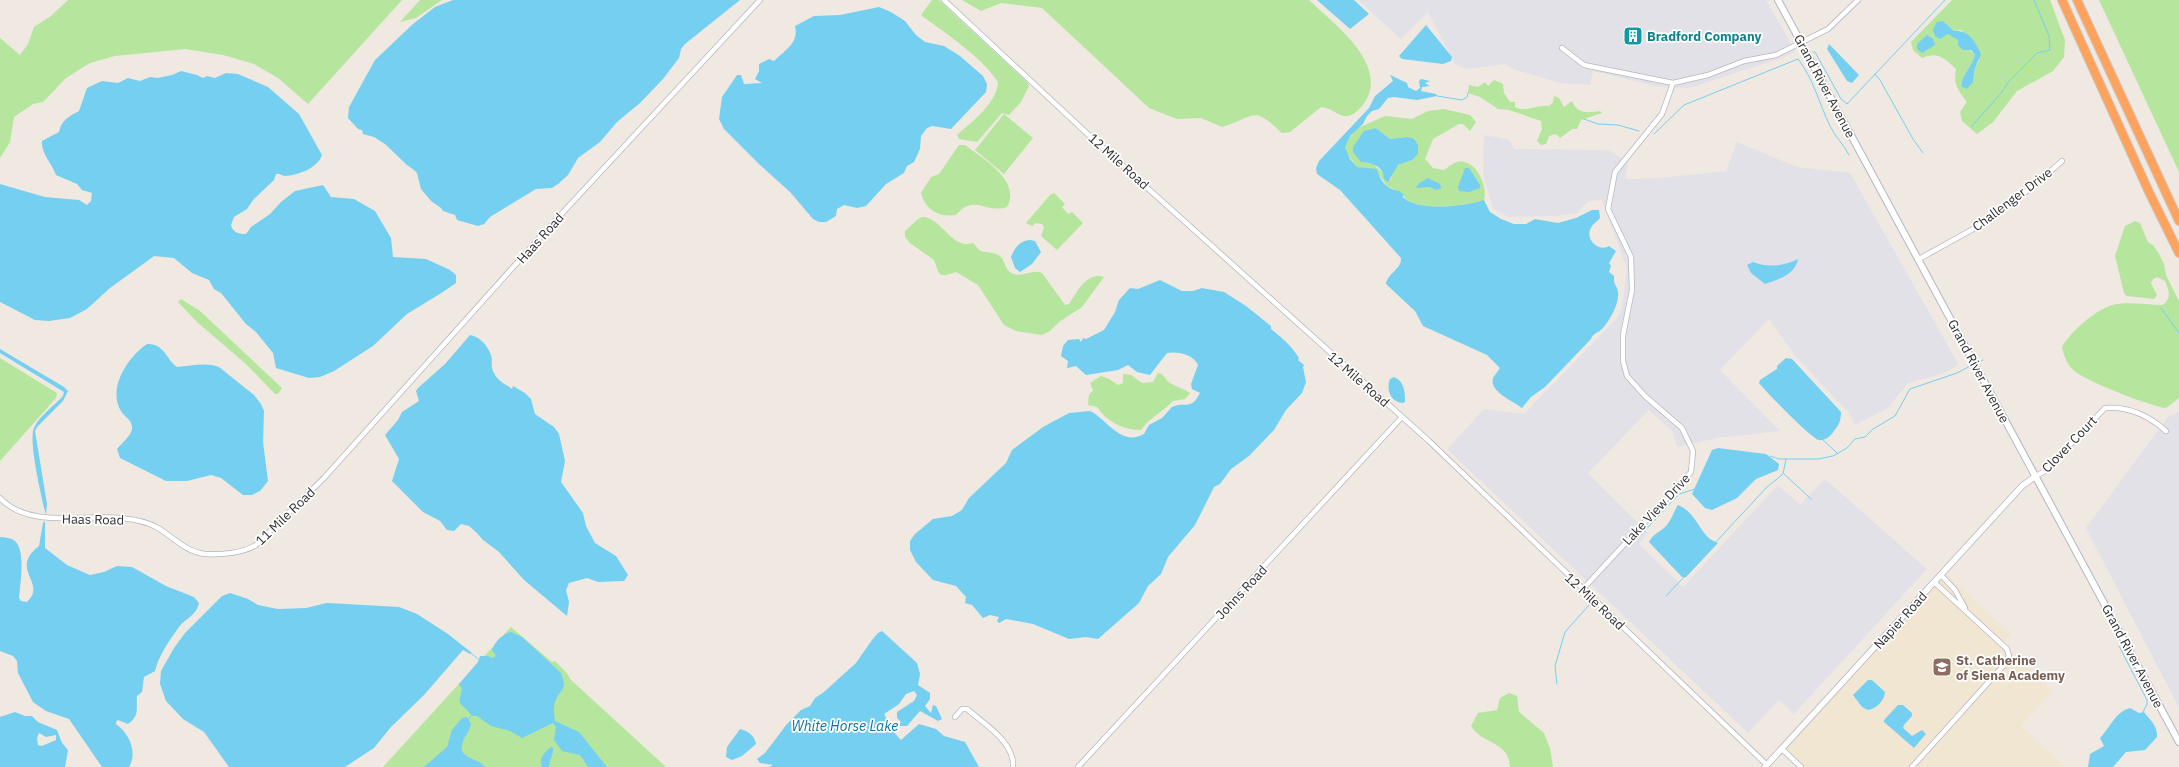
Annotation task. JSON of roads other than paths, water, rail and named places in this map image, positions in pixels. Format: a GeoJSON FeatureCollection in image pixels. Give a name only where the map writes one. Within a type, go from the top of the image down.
{"type":"FeatureCollection","features":[{"type":"Feature","properties":{"kind":"highway"},"geometry":{"type":"LineString","coordinates":[[2062,0],[2179,252]]}},
{"type":"Feature","properties":{"kind":"highway"},"geometry":{"type":"LineString","coordinates":[[2077,0],[2179,221]]}},
{"type":"Feature","properties":{"kind":"main road","name":"Grand River Avenue"},"geometry":{"type":"LineString","coordinates":[[1778,0],[2177,734],[2179,742]]}},
{"type":"Feature","properties":{"kind":"street","name":"Haas Road"},"geometry":{"type":"LineString","coordinates":[[324,478],[546,230],[760,0]]}},
{"type":"Feature","properties":{"kind":"street","name":"12 Mile Road"},"geometry":{"type":"LineString","coordinates":[[944,0],[1094,140],[1402,417],[1766,766]]}},
{"type":"Feature","properties":{"kind":"street"},"geometry":{"type":"LineString","coordinates":[[1562,48],[1584,65],[1673,83],[1708,75],[1744,61],[1776,55],[1833,25],[1858,0]]}},
{"type":"Feature","properties":{"kind":"street","name":"Lake View Drive"},"geometry":{"type":"LineString","coordinates":[[1582,590],[1691,472],[1693,451],[1682,428],[1645,396],[1627,376],[1623,361],[1623,335],[1632,290],[1631,257],[1608,209],[1615,172],[1662,114],[1673,83]]}},
{"type":"Feature","properties":{"kind":"street","name":"Challenger Drive"},"geometry":{"type":"LineString","coordinates":[[1919,259],[1984,223],[2035,185],[2062,160]]}},
{"type":"Feature","properties":{"kind":"street","name":"Clover Court"},"geometry":{"type":"LineString","coordinates":[[2036,476],[2045,471],[2104,408],[2123,408],[2144,415],[2166,431]]}},
{"type":"Feature","properties":{"kind":"street","name":"Johns Road"},"geometry":{"type":"LineString","coordinates":[[1078,767],[1402,417]]}},
{"type":"Feature","properties":{"kind":"street","name":"Napier Road"},"geometry":{"type":"LineString","coordinates":[[1766,766],[2022,486],[2036,476]]}},
{"type":"Feature","properties":{"kind":"street","name":"11 Mile Road"},"geometry":{"type":"LineString","coordinates":[[245,550],[256,545],[324,478]]}},
{"type":"Feature","properties":{"kind":"street","name":"Haas Road"},"geometry":{"type":"LineString","coordinates":[[0,498],[12,508],[39,517],[119,517],[132,520],[153,526],[197,552],[221,554],[245,550]]}},
{"type":"Feature","properties":{"kind":"street"},"geometry":{"type":"LineString","coordinates":[[1940,575],[1955,590],[1967,611]]}},
{"type":"Feature","properties":{"kind":"street"},"geometry":{"type":"LineString","coordinates":[[1912,767],[2004,666],[2009,656],[2007,649],[1934,582]]}},
{"type":"Feature","properties":{"kind":"street"},"geometry":{"type":"LineString","coordinates":[[955,717],[962,709],[967,709],[1008,746],[1012,756],[1013,767]]}},
{"type":"Feature","properties":{"kind":"street"},"geometry":{"type":"LineString","coordinates":[[1782,749],[1801,767]]}},
{"type":"Feature","properties":{"kind":"water"},"geometry":{"type":"Polygon","coordinates":[[[453,0],[740,0],[685,44],[681,49],[679,58],[663,79],[640,103],[617,122],[600,142],[578,158],[568,175],[558,184],[552,188],[536,189],[490,217],[484,224],[478,226],[457,220],[455,215],[443,211],[431,201],[421,189],[417,173],[414,170],[385,144],[374,137],[363,134],[362,130],[358,129],[348,118],[349,107],[375,60],[413,24],[435,7],[453,0]]]}},
{"type":"Feature","properties":{"kind":"water"},"geometry":{"type":"Polygon","coordinates":[[[1317,0],[1354,0],[1369,14],[1350,29],[1317,0]]]}},
{"type":"Feature","properties":{"kind":"water"},"geometry":{"type":"Polygon","coordinates":[[[879,7],[891,12],[905,21],[916,35],[925,42],[944,46],[960,56],[983,76],[987,84],[986,92],[951,129],[932,126],[927,128],[921,136],[920,149],[914,162],[907,166],[904,173],[886,184],[866,206],[857,208],[844,205],[837,209],[836,216],[826,222],[819,222],[813,219],[790,192],[724,129],[719,119],[722,97],[737,75],[741,75],[744,84],[762,83],[755,79],[759,71],[759,64],[769,59],[774,61],[787,49],[795,37],[795,26],[814,16],[840,15],[879,7]]]}},
{"type":"Feature","properties":{"kind":"water"},"geometry":{"type":"Polygon","coordinates":[[[1943,21],[1954,31],[1968,34],[1981,54],[1975,68],[1973,82],[1967,89],[1961,86],[1962,81],[1975,55],[1971,50],[1963,50],[1958,45],[1958,40],[1948,34],[1940,39],[1935,36],[1933,29],[1937,22],[1943,21]]]}},
{"type":"Feature","properties":{"kind":"water"},"geometry":{"type":"Polygon","coordinates":[[[1426,25],[1452,57],[1451,61],[1443,64],[1402,59],[1399,56],[1426,25]]]}},
{"type":"Feature","properties":{"kind":"water"},"geometry":{"type":"Polygon","coordinates":[[[1927,35],[1933,39],[1935,45],[1922,53],[1917,49],[1917,44],[1927,35]]]}},
{"type":"Feature","properties":{"kind":"water"},"geometry":{"type":"Polygon","coordinates":[[[1829,44],[1859,75],[1852,83],[1847,81],[1827,49],[1829,44]]]}},
{"type":"Feature","properties":{"kind":"water"},"geometry":{"type":"Polygon","coordinates":[[[181,71],[203,78],[207,76],[215,78],[226,73],[238,74],[268,87],[299,114],[322,155],[320,160],[312,168],[301,173],[285,176],[276,174],[274,180],[253,200],[247,209],[234,217],[231,225],[235,231],[246,234],[251,227],[270,214],[281,202],[295,191],[323,185],[331,197],[354,199],[375,211],[391,238],[393,257],[426,259],[450,270],[456,275],[456,283],[407,314],[373,346],[334,371],[320,377],[309,378],[276,368],[273,353],[256,332],[246,324],[221,293],[214,289],[209,280],[192,273],[174,258],[154,256],[110,288],[87,309],[70,318],[49,321],[35,320],[0,302],[0,184],[45,197],[79,200],[87,205],[91,201],[92,193],[82,190],[77,184],[56,175],[43,150],[42,141],[59,132],[66,119],[79,111],[87,88],[102,81],[118,83],[128,78],[140,81],[150,77],[158,78],[172,75],[181,71]]]}},
{"type":"Feature","properties":{"kind":"water"},"geometry":{"type":"Polygon","coordinates":[[[1390,75],[1407,83],[1408,87],[1416,91],[1420,88],[1419,81],[1421,79],[1430,81],[1425,83],[1430,86],[1422,87],[1421,91],[1436,94],[1437,96],[1417,100],[1394,97],[1388,98],[1379,109],[1372,111],[1367,116],[1363,124],[1350,136],[1345,147],[1350,159],[1357,167],[1377,169],[1380,177],[1387,187],[1401,192],[1404,198],[1411,202],[1431,206],[1455,206],[1484,200],[1490,212],[1501,219],[1514,224],[1526,224],[1535,219],[1558,223],[1576,218],[1592,210],[1599,210],[1600,218],[1590,230],[1590,238],[1595,244],[1602,248],[1609,246],[1616,251],[1609,263],[1611,266],[1609,272],[1614,276],[1614,282],[1618,293],[1617,304],[1612,315],[1602,329],[1593,335],[1591,339],[1545,387],[1531,397],[1522,408],[1503,396],[1495,388],[1493,378],[1500,368],[1487,355],[1423,326],[1415,311],[1386,284],[1389,277],[1401,262],[1401,258],[1340,190],[1317,174],[1316,168],[1319,161],[1369,108],[1375,96],[1393,81],[1390,75]]]}},
{"type":"Feature","properties":{"kind":"water"},"geometry":{"type":"Polygon","coordinates":[[[1376,128],[1390,139],[1407,137],[1414,139],[1418,145],[1418,154],[1412,160],[1398,165],[1388,182],[1384,179],[1380,168],[1373,164],[1361,162],[1353,152],[1353,147],[1364,131],[1376,128]]]}},
{"type":"Feature","properties":{"kind":"water"},"geometry":{"type":"Polygon","coordinates":[[[1465,168],[1469,168],[1480,185],[1480,188],[1469,192],[1459,191],[1458,187],[1465,168]]]}},
{"type":"Feature","properties":{"kind":"water"},"geometry":{"type":"Polygon","coordinates":[[[1428,178],[1440,184],[1441,188],[1437,190],[1429,187],[1416,188],[1418,184],[1428,178]]]}},
{"type":"Feature","properties":{"kind":"water"},"geometry":{"type":"Polygon","coordinates":[[[1030,240],[1035,241],[1041,252],[1032,264],[1020,272],[1015,268],[1011,257],[1018,246],[1023,242],[1030,240]]]}},
{"type":"Feature","properties":{"kind":"water"},"geometry":{"type":"Polygon","coordinates":[[[1798,259],[1794,269],[1790,273],[1765,284],[1751,273],[1747,265],[1753,262],[1770,266],[1787,263],[1798,259]]]}},
{"type":"Feature","properties":{"kind":"water"},"geometry":{"type":"Polygon","coordinates":[[[1160,280],[1182,291],[1193,291],[1202,288],[1224,292],[1246,306],[1271,326],[1271,329],[1290,345],[1299,358],[1298,360],[1304,365],[1303,367],[1306,382],[1302,393],[1286,410],[1274,430],[1249,456],[1231,469],[1220,484],[1214,487],[1195,525],[1168,557],[1161,574],[1148,586],[1139,603],[1098,639],[1086,637],[1069,639],[1033,624],[1006,619],[999,623],[997,621],[999,617],[990,615],[983,618],[972,605],[965,603],[966,597],[956,586],[933,580],[916,562],[910,550],[910,541],[915,534],[933,519],[952,516],[962,510],[969,498],[1006,463],[1012,450],[1043,427],[1069,413],[1090,411],[1121,435],[1136,437],[1144,434],[1149,425],[1162,418],[1172,407],[1191,404],[1197,399],[1200,393],[1192,389],[1191,384],[1198,365],[1193,358],[1185,354],[1176,352],[1167,353],[1150,375],[1137,372],[1128,365],[1118,370],[1086,375],[1076,366],[1067,368],[1068,361],[1061,356],[1063,346],[1068,340],[1079,339],[1081,342],[1083,338],[1086,339],[1104,330],[1115,312],[1119,300],[1130,288],[1138,289],[1160,280]]]}},
{"type":"Feature","properties":{"kind":"water"},"geometry":{"type":"Polygon","coordinates":[[[470,335],[483,342],[487,348],[492,357],[493,371],[498,379],[512,389],[513,386],[525,393],[531,399],[535,414],[554,427],[559,434],[565,461],[561,482],[583,513],[586,526],[595,543],[616,556],[628,575],[624,581],[598,582],[587,578],[569,583],[566,590],[569,602],[567,616],[524,580],[499,552],[483,540],[469,526],[461,524],[454,531],[447,530],[440,521],[423,512],[392,481],[399,459],[385,435],[398,420],[402,412],[419,401],[416,391],[418,388],[445,364],[470,335]]]}},
{"type":"Feature","properties":{"kind":"water"},"geometry":{"type":"Polygon","coordinates":[[[147,344],[153,344],[161,349],[177,367],[204,365],[219,367],[254,395],[261,404],[264,411],[263,442],[268,481],[260,491],[252,495],[243,495],[221,478],[211,475],[187,481],[166,481],[120,458],[117,449],[130,434],[132,426],[130,421],[121,411],[117,402],[116,393],[118,383],[127,365],[147,344]]]}},
{"type":"Feature","properties":{"kind":"water"},"geometry":{"type":"Polygon","coordinates":[[[0,349],[64,387],[68,391],[63,401],[37,427],[35,431],[47,504],[46,515],[34,457],[34,428],[39,419],[63,396],[64,392],[0,353],[0,349]]]}},
{"type":"Feature","properties":{"kind":"water"},"geometry":{"type":"Polygon","coordinates":[[[1786,358],[1792,359],[1841,412],[1837,427],[1826,439],[1819,440],[1815,438],[1779,405],[1759,383],[1760,380],[1777,369],[1777,366],[1786,358]]]}},
{"type":"Feature","properties":{"kind":"water"},"geometry":{"type":"Polygon","coordinates":[[[1394,377],[1402,384],[1405,394],[1405,402],[1403,403],[1392,398],[1390,394],[1389,383],[1390,379],[1394,377]]]}},
{"type":"Feature","properties":{"kind":"water"},"geometry":{"type":"Polygon","coordinates":[[[1718,448],[1766,454],[1779,464],[1778,470],[1756,479],[1737,498],[1712,510],[1705,508],[1692,494],[1712,450],[1718,448]]]}},
{"type":"Feature","properties":{"kind":"water"},"geometry":{"type":"Polygon","coordinates":[[[1678,505],[1685,509],[1695,519],[1707,536],[1718,543],[1686,577],[1682,577],[1649,542],[1653,536],[1667,525],[1678,505]]]}},
{"type":"Feature","properties":{"kind":"water"},"geometry":{"type":"Polygon","coordinates":[[[45,521],[45,548],[67,565],[90,575],[104,572],[117,566],[132,567],[166,586],[194,597],[199,603],[196,611],[179,627],[168,643],[159,659],[155,671],[144,677],[142,692],[137,696],[137,712],[132,721],[128,724],[118,720],[116,722],[116,724],[125,732],[131,743],[133,755],[129,767],[102,767],[69,719],[46,711],[33,702],[18,673],[17,661],[13,656],[0,651],[0,537],[12,539],[18,546],[22,568],[19,598],[21,601],[27,602],[32,595],[33,588],[27,569],[27,562],[30,554],[39,546],[43,523],[45,521]]]}},
{"type":"Feature","properties":{"kind":"water"},"geometry":{"type":"Polygon","coordinates":[[[230,593],[248,599],[258,605],[278,609],[306,608],[327,603],[399,607],[417,614],[448,634],[472,653],[470,654],[463,650],[424,695],[391,727],[374,748],[345,767],[229,767],[204,732],[183,719],[166,701],[160,684],[161,671],[174,648],[185,633],[222,596],[230,593]]]}},
{"type":"Feature","properties":{"kind":"water","name":"White Horse Lake"},"geometry":{"type":"Polygon","coordinates":[[[882,631],[917,663],[920,674],[918,685],[930,693],[930,699],[925,706],[931,713],[933,705],[936,706],[942,719],[938,721],[920,711],[907,726],[898,726],[901,722],[897,718],[897,712],[914,701],[917,695],[914,691],[906,694],[899,704],[884,714],[887,719],[885,726],[891,729],[901,740],[919,724],[936,729],[944,736],[965,742],[979,767],[769,767],[773,765],[760,763],[757,759],[765,753],[787,724],[801,710],[810,706],[815,698],[824,692],[856,663],[872,640],[882,631]]]}},
{"type":"Feature","properties":{"kind":"water"},"geometry":{"type":"Polygon","coordinates":[[[511,632],[522,637],[561,673],[564,686],[554,704],[555,721],[579,732],[607,767],[588,767],[580,755],[562,751],[554,740],[556,727],[553,723],[522,738],[510,731],[491,726],[477,716],[472,716],[461,705],[460,695],[462,689],[459,684],[478,662],[480,656],[488,656],[492,658],[496,656],[492,650],[495,644],[502,636],[511,632]]]}},
{"type":"Feature","properties":{"kind":"water"},"geometry":{"type":"Polygon","coordinates":[[[1868,680],[1872,680],[1885,692],[1885,695],[1880,704],[1868,710],[1862,707],[1853,695],[1868,680]]]}},
{"type":"Feature","properties":{"kind":"water"},"geometry":{"type":"Polygon","coordinates":[[[1898,705],[1903,705],[1912,713],[1912,716],[1903,728],[1912,736],[1922,730],[1926,734],[1914,748],[1884,722],[1884,720],[1898,705]]]}},
{"type":"Feature","properties":{"kind":"water"},"geometry":{"type":"Polygon","coordinates":[[[2130,708],[2139,713],[2144,712],[2155,726],[2157,737],[2145,750],[2126,752],[2113,767],[2088,767],[2090,754],[2104,746],[2100,738],[2120,713],[2130,708]]]}},
{"type":"Feature","properties":{"kind":"water"},"geometry":{"type":"Polygon","coordinates":[[[15,712],[25,716],[32,716],[38,722],[57,730],[62,743],[68,750],[65,767],[0,767],[0,717],[15,712]],[[39,733],[37,738],[38,745],[42,746],[56,740],[56,735],[46,737],[39,733]]]}},
{"type":"Feature","properties":{"kind":"water"},"geometry":{"type":"Polygon","coordinates":[[[467,717],[471,724],[462,745],[463,753],[485,767],[424,767],[447,747],[452,730],[462,718],[467,717]]]}},
{"type":"Feature","properties":{"kind":"water"},"geometry":{"type":"Polygon","coordinates":[[[740,729],[751,734],[756,744],[742,756],[732,760],[726,757],[727,747],[740,729]]]}},
{"type":"Feature","properties":{"kind":"water"},"geometry":{"type":"Polygon","coordinates":[[[551,747],[553,748],[553,751],[549,767],[542,767],[541,761],[544,753],[551,747]]]}},
{"type":"Feature","properties":{"kind":"waterway"},"geometry":{"type":"LineString","coordinates":[[1813,52],[1815,52],[1841,99],[1847,104],[1945,0]]}},
{"type":"Feature","properties":{"kind":"waterway"},"geometry":{"type":"LineString","coordinates":[[1972,126],[2002,92],[2009,81],[2037,53],[2050,50],[2049,36],[2034,0]]}},
{"type":"Feature","properties":{"kind":"waterway"},"geometry":{"type":"LineString","coordinates":[[1654,134],[1684,105],[1798,59],[1812,82],[1832,130],[1849,155]]}},
{"type":"Feature","properties":{"kind":"waterway"},"geometry":{"type":"LineString","coordinates":[[1875,74],[1880,80],[1913,139],[1923,153]]}},
{"type":"Feature","properties":{"kind":"waterway"},"geometry":{"type":"LineString","coordinates":[[1437,96],[1462,100],[1467,97],[1468,93]]}},
{"type":"Feature","properties":{"kind":"waterway"},"geometry":{"type":"LineString","coordinates":[[1584,119],[1598,124],[1618,125],[1639,131]]}},
{"type":"Feature","properties":{"kind":"waterway"},"geometry":{"type":"LineString","coordinates":[[2161,308],[2179,333]]}},
{"type":"Feature","properties":{"kind":"waterway"},"geometry":{"type":"LineString","coordinates":[[1977,363],[1983,360]]}},
{"type":"Feature","properties":{"kind":"waterway"},"geometry":{"type":"LineString","coordinates":[[1770,456],[1779,459],[1818,459],[1833,456],[1847,448],[1855,439],[1865,437],[1873,429],[1895,416],[1910,389],[1957,373],[1972,365]]}},
{"type":"Feature","properties":{"kind":"waterway"},"geometry":{"type":"LineString","coordinates":[[1823,440],[1837,453]]}},
{"type":"Feature","properties":{"kind":"waterway"},"geometry":{"type":"LineString","coordinates":[[1715,543],[1766,488],[1783,474],[1786,459]]}},
{"type":"Feature","properties":{"kind":"waterway"},"geometry":{"type":"LineString","coordinates":[[1784,474],[1811,499]]}},
{"type":"Feature","properties":{"kind":"waterway"},"geometry":{"type":"LineString","coordinates":[[1637,539],[1679,494],[1695,489]]}},
{"type":"Feature","properties":{"kind":"waterway"},"geometry":{"type":"LineString","coordinates":[[1666,596],[1685,576]]}},
{"type":"Feature","properties":{"kind":"waterway"},"geometry":{"type":"LineString","coordinates":[[1557,684],[1555,666],[1565,632],[1590,604]]}},
{"type":"Feature","properties":{"kind":"waterway"},"geometry":{"type":"LineString","coordinates":[[2119,646],[2147,700],[2147,704],[2143,712]]}},
{"type":"Feature","properties":{"kind":"waterway"},"geometry":{"type":"LineString","coordinates":[[472,654],[478,659]]}},
{"type":"Feature","properties":{"kind":"place","name":"Bradford Company"},"geometry":{"type":"Point","coordinates":[1633,36]}},
{"type":"Feature","properties":{"kind":"place","name":"St. Catherine of Siena Academy"},"geometry":{"type":"Point","coordinates":[1942,667]}}]}
